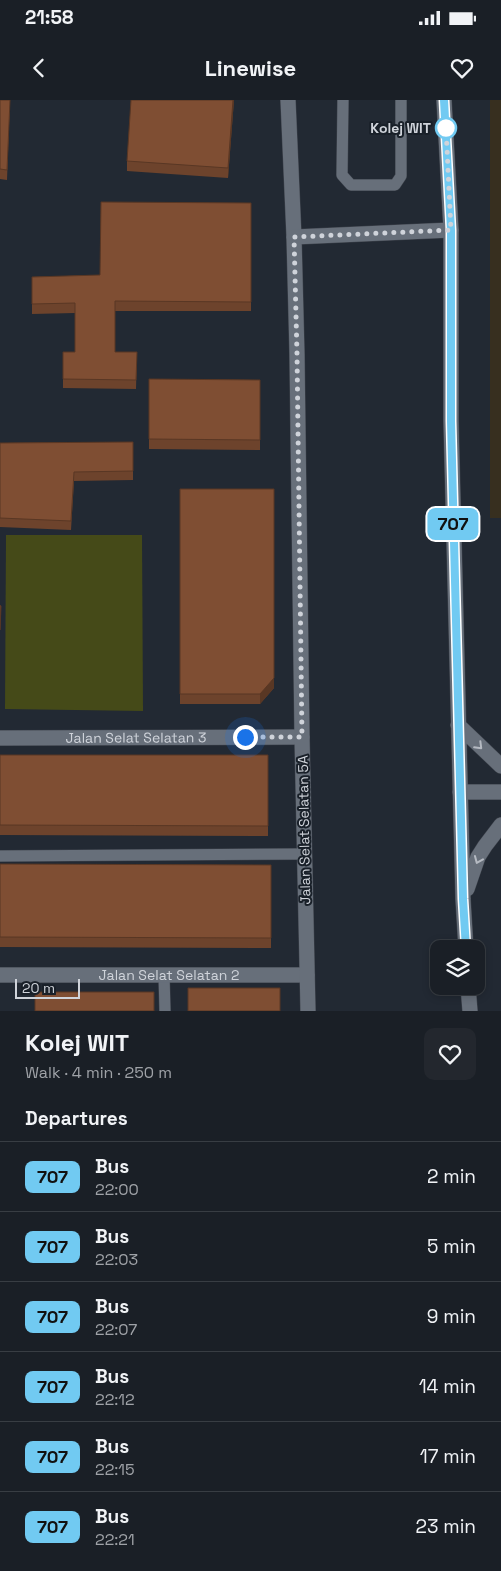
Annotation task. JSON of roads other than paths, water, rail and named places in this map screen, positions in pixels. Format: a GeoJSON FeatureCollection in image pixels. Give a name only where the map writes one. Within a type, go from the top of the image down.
{"type":"FeatureCollection","features":[{"type":"Feature","properties":{"kind":"street","name":"Jalan Selat Selatan 5A"},"geometry":{"type":"LineString","coordinates":[[288,100],[297,354],[308,1011]]}},
{"type":"Feature","properties":{"kind":"street"},"geometry":{"type":"LineString","coordinates":[[444,100],[451,230],[451,421],[465,940]]}},
{"type":"Feature","properties":{"kind":"street"},"geometry":{"type":"LineString","coordinates":[[294,237],[451,230]]}},
{"type":"Feature","properties":{"kind":"street"},"geometry":{"type":"LineString","coordinates":[[458,725],[501,766]]}},
{"type":"Feature","properties":{"kind":"street","name":"Jalan Selat Selatan 3"},"geometry":{"type":"LineString","coordinates":[[0,738],[302,737]]}},
{"type":"Feature","properties":{"kind":"street"},"geometry":{"type":"LineString","coordinates":[[460,792],[501,792]]}},
{"type":"Feature","properties":{"kind":"street"},"geometry":{"type":"LineString","coordinates":[[463,899],[478,857],[501,825]]}},
{"type":"Feature","properties":{"kind":"street","name":"Jalan Selat Selatan 2"},"geometry":{"type":"LineString","coordinates":[[0,975],[307,975]]}},
{"type":"Feature","properties":{"kind":"street"},"geometry":{"type":"LineString","coordinates":[[469,995],[470,1011]]}},
{"type":"Feature","properties":{"kind":"lane"},"geometry":{"type":"LineString","coordinates":[[344,100],[342,175],[351,185],[395,185],[401,176],[401,100]]}},
{"type":"Feature","properties":{"kind":"lane"},"geometry":{"type":"LineString","coordinates":[[0,856],[304,854]]}},
{"type":"Feature","properties":{"kind":"lane"},"geometry":{"type":"LineString","coordinates":[[164,975],[164,1011]]}},
{"type":"Feature","properties":{"kind":"place","name":"Kolej WIT"},"geometry":{"type":"Point","coordinates":[446,128]}}]}
